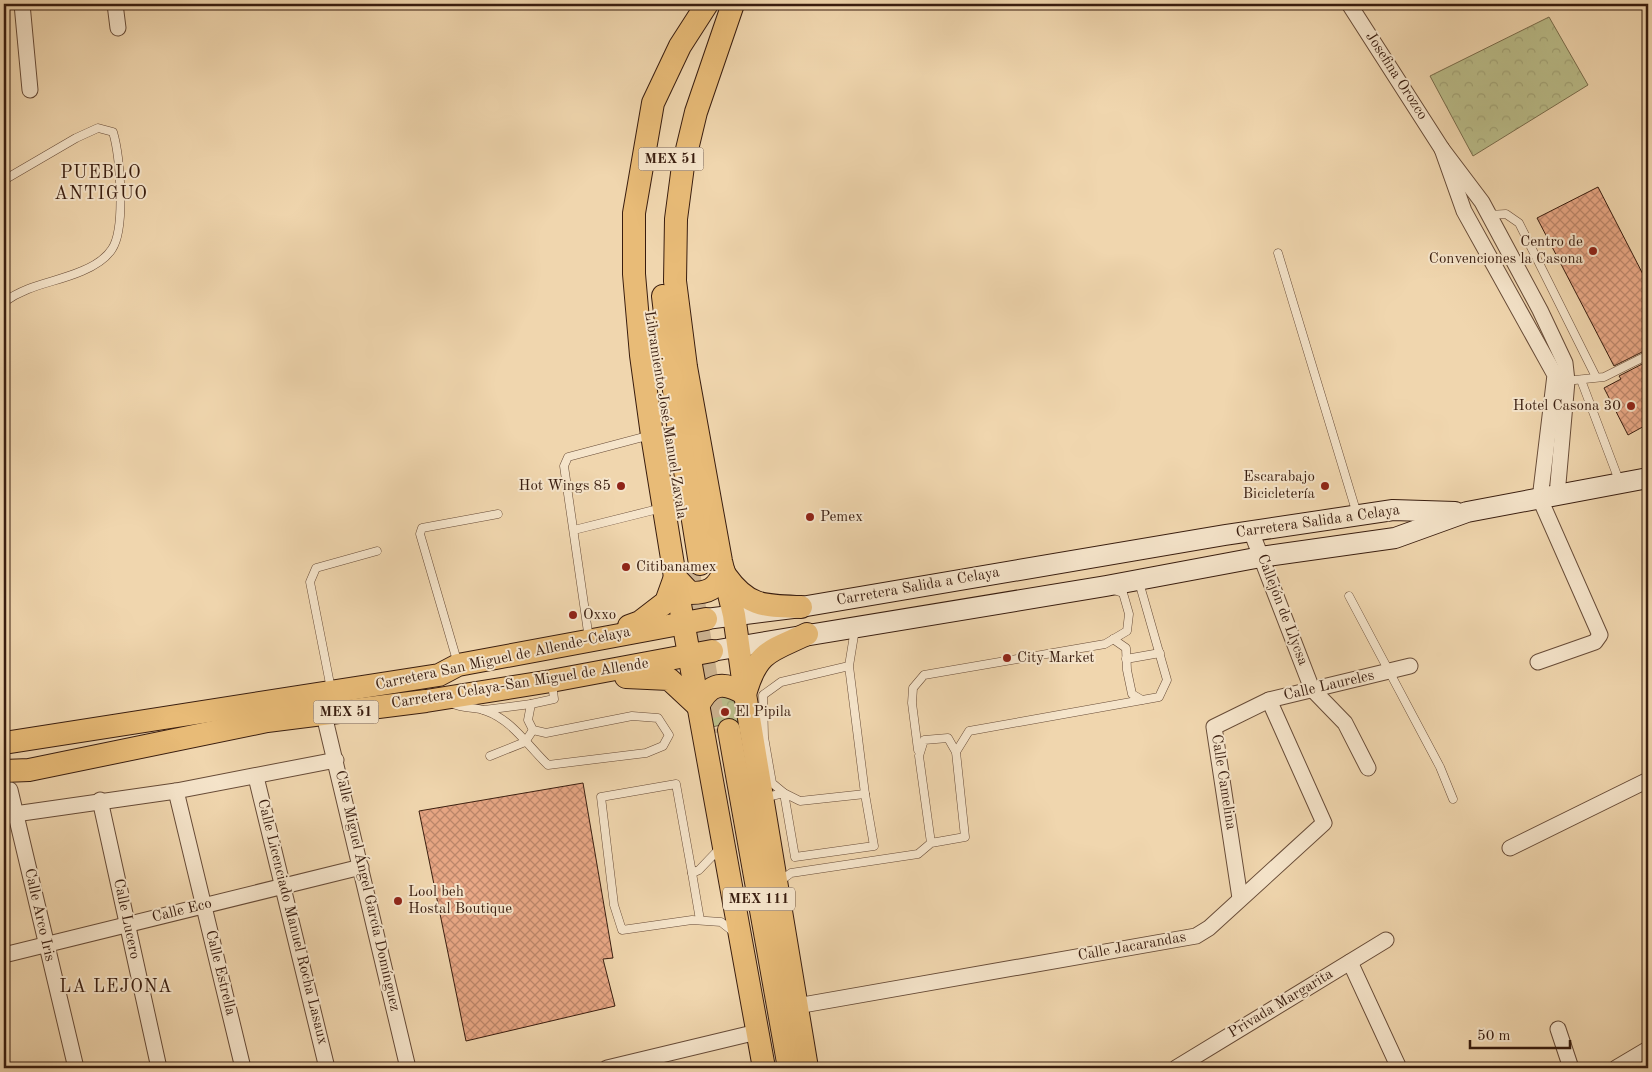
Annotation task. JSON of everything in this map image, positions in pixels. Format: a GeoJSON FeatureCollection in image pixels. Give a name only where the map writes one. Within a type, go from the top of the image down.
{"type":"FeatureCollection","features":[{"type":"Feature","properties":{"kind":"main road","name":"Libramiento José Manuel Zavala"},"geometry":{"type":"LineString","coordinates":[[688,569],[657,384],[649,322],[644,236],[648,185],[660,124],[674,76],[707,4]]}},
{"type":"Feature","properties":{"kind":"main road"},"geometry":{"type":"LineString","coordinates":[[707,4],[680,46],[653,104],[634,213],[636,292],[652,435],[665,508],[688,569],[690,594],[705,593],[717,586],[724,572]]}},
{"type":"Feature","properties":{"kind":"main road","name":"Libramiento José Manuel Zavala"},"geometry":{"type":"LineString","coordinates":[[688,569],[679,434],[665,325],[661,260],[665,201],[675,135],[698,58],[731,4]]}},
{"type":"Feature","properties":{"kind":"main road"},"geometry":{"type":"LineString","coordinates":[[731,4],[696,112],[683,166],[676,219],[675,281],[686,367],[724,572],[734,615],[745,694],[778,883],[807,1068]]}},
{"type":"Feature","properties":{"kind":"main road","name":"MEX 51"},"geometry":{"type":"LineString","coordinates":[[1467,512],[1620,483],[1646,476]]}},
{"type":"Feature","properties":{"kind":"main road","name":"Carretera Salida a Celaya"},"geometry":{"type":"LineString","coordinates":[[706,619],[801,607],[1132,550],[1393,510],[1467,512]]}},
{"type":"Feature","properties":{"kind":"main road","name":"Carretera Salida a Celaya"},"geometry":{"type":"LineString","coordinates":[[712,651],[1106,586],[1261,557],[1394,538],[1467,512]]}},
{"type":"Feature","properties":{"kind":"main road"},"geometry":{"type":"LineString","coordinates":[[1132,550],[1139,580]]}},
{"type":"Feature","properties":{"kind":"main road"},"geometry":{"type":"LineString","coordinates":[[688,569],[683,623],[764,1068]]}},
{"type":"Feature","properties":{"kind":"main road"},"geometry":{"type":"LineString","coordinates":[[589,639],[640,622],[666,602],[688,569]]}},
{"type":"Feature","properties":{"kind":"main road"},"geometry":{"type":"LineString","coordinates":[[724,572],[736,590],[763,606],[801,607]]}},
{"type":"Feature","properties":{"kind":"main road","name":"Carretera San Miguel de Allende-Celaya"},"geometry":{"type":"LineString","coordinates":[[4,743],[332,693],[444,682],[589,639],[706,619]]}},
{"type":"Feature","properties":{"kind":"main road"},"geometry":{"type":"LineString","coordinates":[[745,694],[752,669],[768,652],[807,634]]}},
{"type":"Feature","properties":{"kind":"main road","name":"Carretera Celaya-San Miguel de Allende"},"geometry":{"type":"LineString","coordinates":[[6,784],[30,770],[267,721],[324,715],[444,682],[551,681],[712,651]]}},
{"type":"Feature","properties":{"kind":"main road"},"geometry":{"type":"LineString","coordinates":[[578,677],[640,676],[669,679],[698,706]]}},
{"type":"Feature","properties":{"kind":"main road"},"geometry":{"type":"LineString","coordinates":[[698,706],[704,693],[716,686],[731,685],[745,694]]}},
{"type":"Feature","properties":{"kind":"main road","name":"MEX 111"},"geometry":{"type":"LineString","coordinates":[[773,1068],[722,731],[789,1068]]}},
{"type":"Feature","properties":{"kind":"street"},"geometry":{"type":"LineString","coordinates":[[22,4],[30,90]]}},
{"type":"Feature","properties":{"kind":"street"},"geometry":{"type":"LineString","coordinates":[[115,4],[118,28]]}},
{"type":"Feature","properties":{"kind":"street","name":"Josefina Orozco"},"geometry":{"type":"LineString","coordinates":[[1349,4],[1442,149],[1489,216],[1544,319],[1565,363],[1567,378],[1548,497]]}},
{"type":"Feature","properties":{"kind":"street","name":"Josefina Orozco"},"geometry":{"type":"LineString","coordinates":[[1442,149],[1464,211],[1567,378]]}},
{"type":"Feature","properties":{"kind":"street"},"geometry":{"type":"LineString","coordinates":[[1538,662],[1595,642],[1600,635],[1548,497]]}},
{"type":"Feature","properties":{"kind":"street","name":"Callejón de Llycsa"},"geometry":{"type":"LineString","coordinates":[[1251,531],[1312,689]]}},
{"type":"Feature","properties":{"kind":"street","name":"Calle Laureles"},"geometry":{"type":"LineString","coordinates":[[1269,700],[1410,666]]}},
{"type":"Feature","properties":{"kind":"street"},"geometry":{"type":"LineString","coordinates":[[1312,689],[1345,723],[1368,768]]}},
{"type":"Feature","properties":{"kind":"street","name":"Calle Jacarandas"},"geometry":{"type":"LineString","coordinates":[[797,1006],[1196,936],[1209,928],[1324,822],[1269,700]]}},
{"type":"Feature","properties":{"kind":"street","name":"Calle Camelina"},"geometry":{"type":"LineString","coordinates":[[1240,898],[1214,727],[1269,700]]}},
{"type":"Feature","properties":{"kind":"street","name":"Calle Miguel Ángel García Domínguez"},"geometry":{"type":"LineString","coordinates":[[324,715],[408,1068]]}},
{"type":"Feature","properties":{"kind":"street"},"geometry":{"type":"LineString","coordinates":[[15,814],[100,800],[176,791],[336,760]]}},
{"type":"Feature","properties":{"kind":"street","name":"Calle Licenciado Manuel Rocha Lasaux"},"geometry":{"type":"LineString","coordinates":[[256,777],[327,1068]]}},
{"type":"Feature","properties":{"kind":"street"},"geometry":{"type":"LineString","coordinates":[[1510,848],[1648,780]]}},
{"type":"Feature","properties":{"kind":"street","name":"Calle Arco Iris"},"geometry":{"type":"LineString","coordinates":[[6,784],[15,814],[76,1068]]}},
{"type":"Feature","properties":{"kind":"street","name":"Calle Estrella"},"geometry":{"type":"LineString","coordinates":[[176,791],[242,1068]]}},
{"type":"Feature","properties":{"kind":"street","name":"Calle Lucero"},"geometry":{"type":"LineString","coordinates":[[100,800],[159,1068]]}},
{"type":"Feature","properties":{"kind":"street","name":"Calle Eco"},"geometry":{"type":"LineString","coordinates":[[4,955],[361,867]]}},
{"type":"Feature","properties":{"kind":"street","name":"Privada Margarita"},"geometry":{"type":"LineString","coordinates":[[1176,1068],[1386,940]]}},
{"type":"Feature","properties":{"kind":"street"},"geometry":{"type":"LineString","coordinates":[[1350,962],[1399,1068]]}},
{"type":"Feature","properties":{"kind":"street"},"geometry":{"type":"LineString","coordinates":[[1558,1029],[1572,1068]]}},
{"type":"Feature","properties":{"kind":"street"},"geometry":{"type":"LineString","coordinates":[[607,1068],[757,1032]]}},
{"type":"Feature","properties":{"kind":"street"},"geometry":{"type":"LineString","coordinates":[[1616,1068],[1648,1049]]}},
{"type":"Feature","properties":{"kind":"lane"},"geometry":{"type":"LineString","coordinates":[[4,180],[91,131],[98,128],[114,132],[118,146],[121,219],[113,248],[101,262],[81,272],[21,290],[4,302]]}},
{"type":"Feature","properties":{"kind":"lane"},"geometry":{"type":"LineString","coordinates":[[1489,216],[1506,214],[1519,223],[1596,377]]}},
{"type":"Feature","properties":{"kind":"lane"},"geometry":{"type":"LineString","coordinates":[[1278,252],[1358,516]]}},
{"type":"Feature","properties":{"kind":"lane"},"geometry":{"type":"LineString","coordinates":[[1620,483],[1567,378],[1604,377],[1648,355]]}},
{"type":"Feature","properties":{"kind":"lane"},"geometry":{"type":"LineString","coordinates":[[589,639],[564,466],[568,457],[652,435]]}},
{"type":"Feature","properties":{"kind":"lane"},"geometry":{"type":"LineString","coordinates":[[574,530],[665,508]]}},
{"type":"Feature","properties":{"kind":"lane"},"geometry":{"type":"LineString","coordinates":[[498,514],[422,528],[420,534],[444,682],[464,709],[484,710],[554,699],[551,681]]}},
{"type":"Feature","properties":{"kind":"lane"},"geometry":{"type":"LineString","coordinates":[[332,693],[310,582],[316,568],[377,551]]}},
{"type":"Feature","properties":{"kind":"lane"},"geometry":{"type":"LineString","coordinates":[[956,752],[969,732],[1158,698],[1167,680],[1139,580]]}},
{"type":"Feature","properties":{"kind":"lane"},"geometry":{"type":"LineString","coordinates":[[931,843],[912,703],[913,688],[924,675],[1105,644],[1113,640],[1127,631],[1129,614],[1123,593],[1106,586]]}},
{"type":"Feature","properties":{"kind":"lane"},"geometry":{"type":"LineString","coordinates":[[1349,596],[1440,767],[1453,799]]}},
{"type":"Feature","properties":{"kind":"lane"},"geometry":{"type":"LineString","coordinates":[[784,793],[796,857],[874,846],[865,794],[849,666],[856,627]]}},
{"type":"Feature","properties":{"kind":"lane"},"geometry":{"type":"LineString","coordinates":[[1113,640],[1126,648],[1132,694],[1142,700]]}},
{"type":"Feature","properties":{"kind":"lane"},"geometry":{"type":"LineString","coordinates":[[1126,659],[1160,653]]}},
{"type":"Feature","properties":{"kind":"lane"},"geometry":{"type":"LineString","coordinates":[[849,666],[781,682],[763,695],[764,737],[772,783],[784,793],[800,801],[865,794]]}},
{"type":"Feature","properties":{"kind":"lane"},"geometry":{"type":"LineString","coordinates":[[484,710],[506,721],[548,765],[646,753],[664,746],[669,735],[658,718],[632,716],[546,734],[533,730],[528,720],[531,704]]}},
{"type":"Feature","properties":{"kind":"lane"},"geometry":{"type":"LineString","coordinates":[[490,756],[525,742],[533,730]]}},
{"type":"Feature","properties":{"kind":"lane"},"geometry":{"type":"LineString","coordinates":[[778,883],[791,873],[918,854],[931,843],[965,837],[956,752],[948,738],[924,740],[919,756]]}},
{"type":"Feature","properties":{"kind":"lane"},"geometry":{"type":"LineString","coordinates":[[700,920],[676,784],[601,797],[614,905],[622,930],[700,920],[721,922],[741,938]]}},
{"type":"Feature","properties":{"kind":"lane"},"geometry":{"type":"LineString","coordinates":[[765,805],[771,796],[784,793]]}},
{"type":"Feature","properties":{"kind":"lane"},"geometry":{"type":"LineString","coordinates":[[692,873],[699,870],[722,845]]}},
{"type":"Feature","properties":{"kind":"green space"},"geometry":{"type":"Polygon","coordinates":[[[1549,17],[1588,85],[1473,156],[1430,76],[1549,17]]]}},
{"type":"Feature","properties":{"kind":"green space"},"geometry":{"type":"Polygon","coordinates":[[[717,691],[738,697],[743,720],[712,727],[707,703],[717,691]]]}},
{"type":"Feature","properties":{"kind":"building","name":"Centro de Convenciones la Casona"},"geometry":{"type":"Polygon","coordinates":[[[1598,187],[1648,284],[1648,349],[1614,366],[1537,218],[1598,187]]]}},
{"type":"Feature","properties":{"kind":"building","name":"Hotel Casona 30"},"geometry":{"type":"Polygon","coordinates":[[[1648,361],[1648,424],[1628,435],[1604,388],[1621,379],[1619,376],[1648,361]]]}},
{"type":"Feature","properties":{"kind":"building"},"geometry":{"type":"Polygon","coordinates":[[[583,783],[613,958],[603,959],[615,1006],[466,1041],[419,811],[583,783]]]}},
{"type":"Feature","properties":{"kind":"tunnel"},"geometry":{"type":"LineString","coordinates":[[688,566],[716,733]]}},
{"type":"Feature","properties":{"kind":"place","name":"Centro de Convenciones la Casona"},"geometry":{"type":"Point","coordinates":[1593,251]}},
{"type":"Feature","properties":{"kind":"place","name":"Hotel Casona 30"},"geometry":{"type":"Point","coordinates":[1631,406]}},
{"type":"Feature","properties":{"kind":"place","name":"Hot Wings 85"},"geometry":{"type":"Point","coordinates":[621,486]}},
{"type":"Feature","properties":{"kind":"place","name":"Escarabajo Bicicletería"},"geometry":{"type":"Point","coordinates":[1325,486]}},
{"type":"Feature","properties":{"kind":"place","name":"Pemex"},"geometry":{"type":"Point","coordinates":[810,517]}},
{"type":"Feature","properties":{"kind":"place","name":"Citibanamex"},"geometry":{"type":"Point","coordinates":[626,567]}},
{"type":"Feature","properties":{"kind":"place","name":"Oxxo"},"geometry":{"type":"Point","coordinates":[573,615]}},
{"type":"Feature","properties":{"kind":"place","name":"City Market"},"geometry":{"type":"Point","coordinates":[1007,658]}},
{"type":"Feature","properties":{"kind":"place","name":"El Pipila"},"geometry":{"type":"Point","coordinates":[725,712]}},
{"type":"Feature","properties":{"kind":"place","name":"Lool beh Hostal Boutique"},"geometry":{"type":"Point","coordinates":[398,901]}},
{"type":"Feature","properties":{"kind":"district","name":"PUEBLO ANTIGUO"},"geometry":{"type":"Point","coordinates":[101,183]}},
{"type":"Feature","properties":{"kind":"district","name":"LA LEJONA"},"geometry":{"type":"Point","coordinates":[116,987]}}]}
